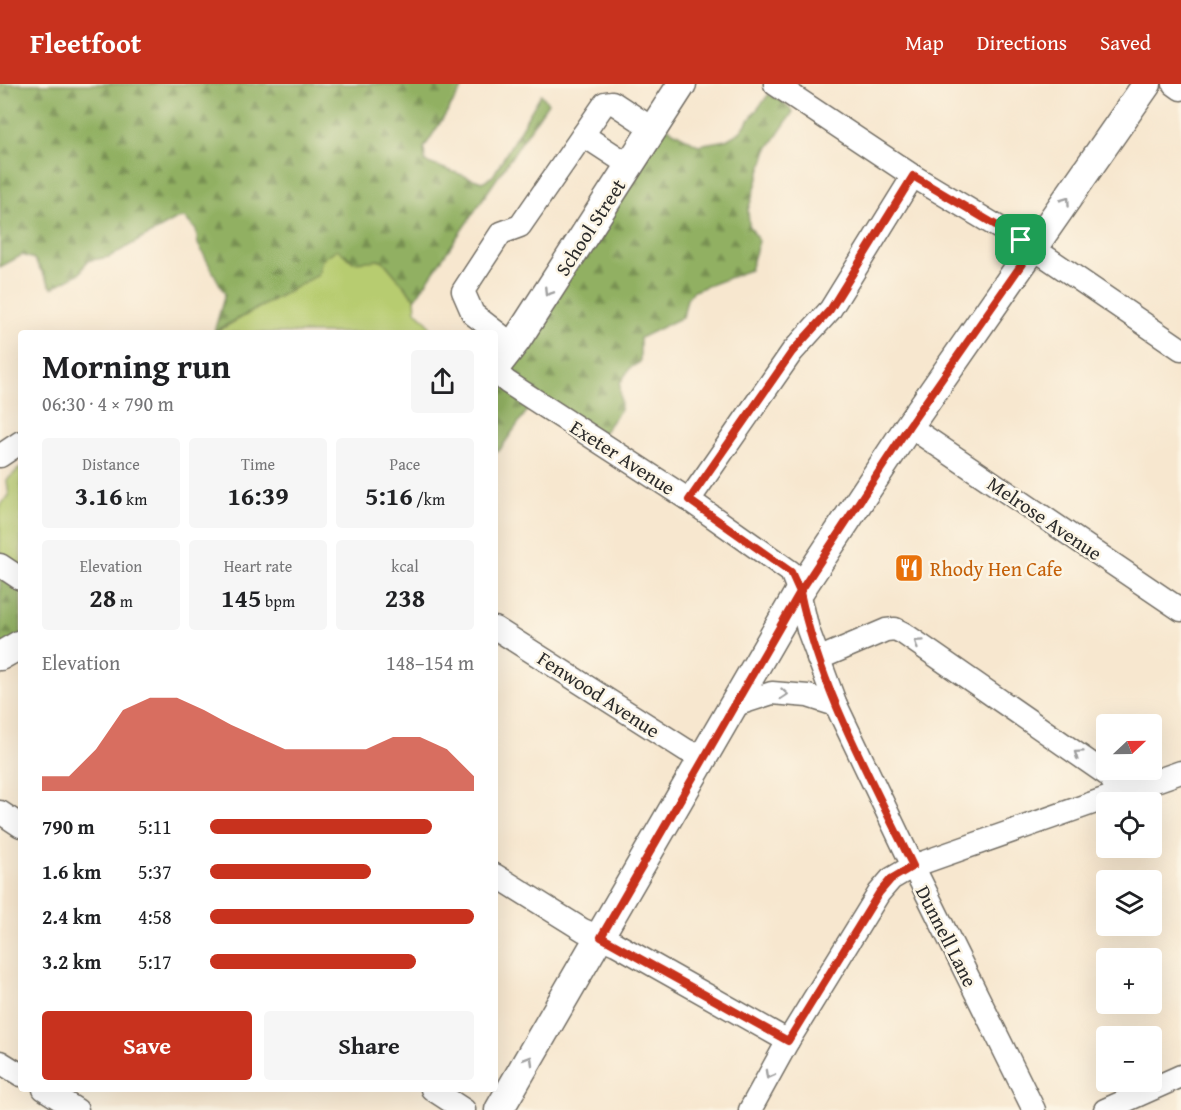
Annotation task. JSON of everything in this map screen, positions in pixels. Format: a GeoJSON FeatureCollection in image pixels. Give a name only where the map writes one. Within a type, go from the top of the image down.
{"type":"FeatureCollection","features":[{"type":"Feature","properties":{"kind":"main road","name":"School Street"},"geometry":{"type":"LineString","coordinates":[[498,365],[682,84]]}},
{"type":"Feature","properties":{"kind":"main road"},"geometry":{"type":"LineString","coordinates":[[499,1110],[800,592],[909,426],[1147,84]]}},
{"type":"Feature","properties":{"kind":"main road"},"geometry":{"type":"LineString","coordinates":[[0,656],[18,646]]}},
{"type":"Feature","properties":{"kind":"street"},"geometry":{"type":"LineString","coordinates":[[776,84],[913,176],[1033,248],[1181,349]]}},
{"type":"Feature","properties":{"kind":"street"},"geometry":{"type":"LineString","coordinates":[[1174,84],[1181,89]]}},
{"type":"Feature","properties":{"kind":"street"},"geometry":{"type":"LineString","coordinates":[[494,330],[473,314],[463,291],[501,233],[520,226],[605,103],[612,102],[653,129]]}},
{"type":"Feature","properties":{"kind":"street"},"geometry":{"type":"LineString","coordinates":[[583,135],[629,165]]}},
{"type":"Feature","properties":{"kind":"street"},"geometry":{"type":"LineString","coordinates":[[689,500],[792,352],[830,310],[913,176]]}},
{"type":"Feature","properties":{"kind":"street"},"geometry":{"type":"LineString","coordinates":[[498,333],[513,345]]}},
{"type":"Feature","properties":{"kind":"street","name":"Exeter Avenue"},"geometry":{"type":"LineString","coordinates":[[498,372],[507,382],[689,500],[791,572],[800,592]]}},
{"type":"Feature","properties":{"kind":"street","name":"Melrose Avenue"},"geometry":{"type":"LineString","coordinates":[[909,426],[1181,610]]}},
{"type":"Feature","properties":{"kind":"street"},"geometry":{"type":"LineString","coordinates":[[0,456],[18,444]]}},
{"type":"Feature","properties":{"kind":"street"},"geometry":{"type":"LineString","coordinates":[[0,565],[18,577]]}},
{"type":"Feature","properties":{"kind":"street","name":"Dunnell Lane"},"geometry":{"type":"LineString","coordinates":[[800,592],[808,630],[836,705],[1034,1110]]}},
{"type":"Feature","properties":{"kind":"street"},"geometry":{"type":"LineString","coordinates":[[818,659],[886,630],[895,629],[1109,776],[1119,792]]}},
{"type":"Feature","properties":{"kind":"street","name":"Fenwood Avenue"},"geometry":{"type":"LineString","coordinates":[[498,630],[686,750],[704,758]]}},
{"type":"Feature","properties":{"kind":"street"},"geometry":{"type":"LineString","coordinates":[[732,706],[772,693],[808,696],[836,705]]}},
{"type":"Feature","properties":{"kind":"street"},"geometry":{"type":"LineString","coordinates":[[1126,792],[1181,772]]}},
{"type":"Feature","properties":{"kind":"street"},"geometry":{"type":"LineString","coordinates":[[750,1110],[788,1041],[879,893],[891,879],[913,866],[1096,802]]}},
{"type":"Feature","properties":{"kind":"street"},"geometry":{"type":"LineString","coordinates":[[0,812],[18,824]]}},
{"type":"Feature","properties":{"kind":"street"},"geometry":{"type":"LineString","coordinates":[[498,877],[583,930],[601,937],[788,1041]]}},
{"type":"Feature","properties":{"kind":"street"},"geometry":{"type":"LineString","coordinates":[[0,1062],[18,1073]]}},
{"type":"Feature","properties":{"kind":"street"},"geometry":{"type":"LineString","coordinates":[[1105,1110],[1181,1076]]}},
{"type":"Feature","properties":{"kind":"street"},"geometry":{"type":"LineString","coordinates":[[49,1092],[77,1110]]}},
{"type":"Feature","properties":{"kind":"street"},"geometry":{"type":"LineString","coordinates":[[437,1092],[464,1110]]}},
{"type":"Feature","properties":{"kind":"green space"},"geometry":{"type":"Polygon","coordinates":[[[0,84],[465,84],[424,148],[425,162],[482,182],[493,176],[541,94],[548,103],[415,299],[382,260],[353,262],[345,254],[322,260],[318,275],[215,330],[225,294],[198,244],[196,230],[185,218],[177,219],[109,257],[87,261],[80,273],[52,288],[34,259],[22,255],[0,267],[0,84]]]}},
{"type":"Feature","properties":{"kind":"green space"},"geometry":{"type":"Polygon","coordinates":[[[769,94],[785,103],[793,112],[767,150],[748,210],[749,225],[759,241],[750,270],[694,291],[687,299],[683,317],[640,338],[640,362],[630,368],[620,383],[621,409],[594,445],[529,408],[498,451],[498,358],[655,121],[698,145],[726,140],[740,132],[769,94]]]}},
{"type":"Feature","properties":{"kind":"green space"},"geometry":{"type":"Polygon","coordinates":[[[337,249],[353,262],[382,260],[415,299],[416,311],[426,320],[431,330],[219,330],[318,275],[322,260],[337,249]]]}},
{"type":"Feature","properties":{"kind":"green space"},"geometry":{"type":"Polygon","coordinates":[[[18,470],[18,587],[0,575],[0,504],[9,496],[7,480],[18,470]]]}},
{"type":"Feature","properties":{"kind":"green space"},"geometry":{"type":"Polygon","coordinates":[[[0,575],[18,587],[18,646],[0,656],[0,575]]]}},
{"type":"Feature","properties":{"kind":"place","name":"Rhody Hen Cafe"},"geometry":{"type":"Point","coordinates":[909,568]}},
{"type":"Feature","properties":{"kind":"route"},"geometry":{"type":"LineString","coordinates":[[1021,240],[913,176],[830,310],[792,352],[689,500],[791,572],[800,592],[732,706],[601,937],[788,1041],[879,893],[891,879],[913,866],[836,705],[808,630],[800,592],[909,426],[1033,248],[1021,240]]}}]}
